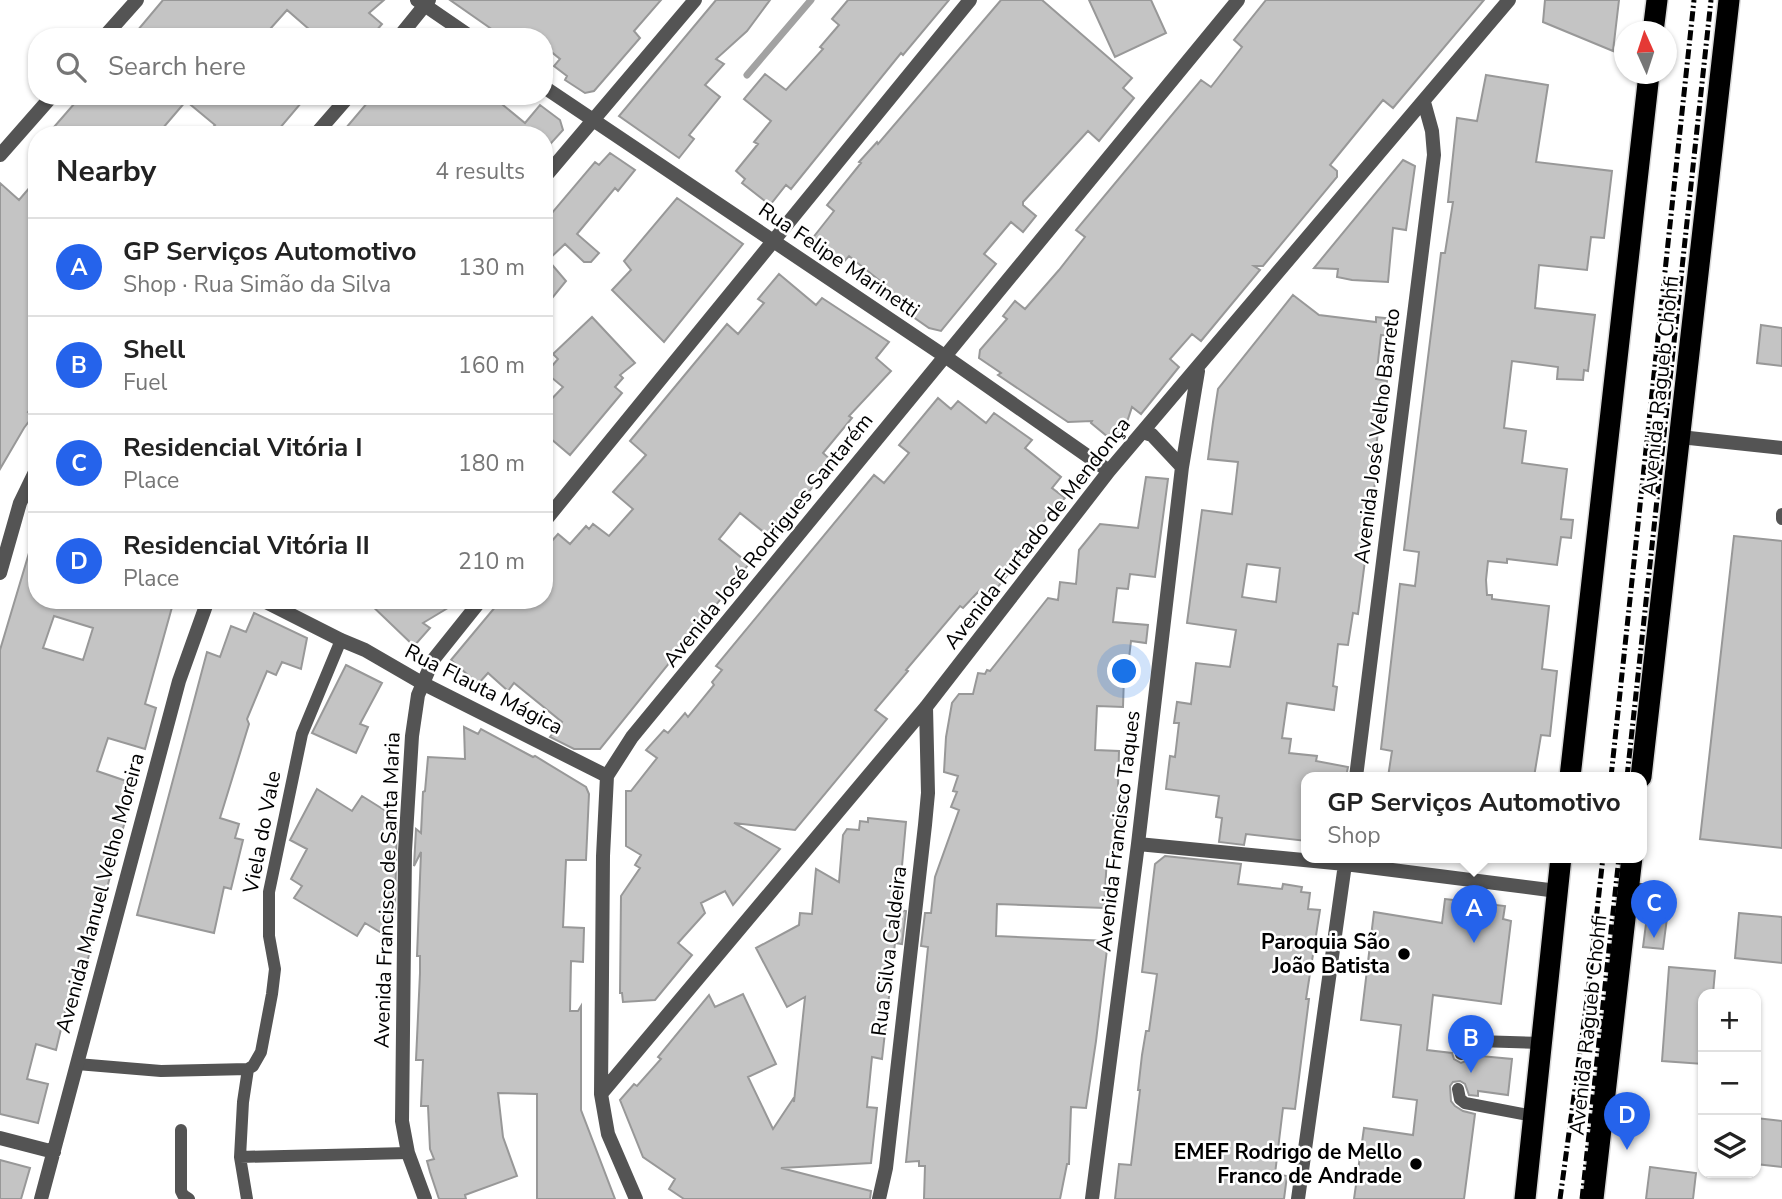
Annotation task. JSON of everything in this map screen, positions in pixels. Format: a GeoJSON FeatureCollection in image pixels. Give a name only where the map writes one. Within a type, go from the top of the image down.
{"type":"FeatureCollection","features":[{"type":"Feature","properties":{"kind":"highway"},"geometry":{"type":"LineString","coordinates":[[1654,21],[1657,0]]}},
{"type":"Feature","properties":{"kind":"highway","name":"Avenida Ragueb Chohfi"},"geometry":{"type":"LineString","coordinates":[[1642,772],[1729,0]]}},
{"type":"Feature","properties":{"kind":"highway"},"geometry":{"type":"LineString","coordinates":[[1571,772],[1648,84]]}},
{"type":"Feature","properties":{"kind":"highway","name":"Avenida Ragueb Chohfi"},"geometry":{"type":"LineString","coordinates":[[1525,1199],[1560,863]]}},
{"type":"Feature","properties":{"kind":"highway","name":"Avenida Ragueb Chohfi"},"geometry":{"type":"LineString","coordinates":[[1593,1199],[1631,863]]}},
{"type":"Feature","properties":{"kind":"street"},"geometry":{"type":"LineString","coordinates":[[112,28],[137,0]]}},
{"type":"Feature","properties":{"kind":"street"},"geometry":{"type":"LineString","coordinates":[[553,167],[695,0]]}},
{"type":"Feature","properties":{"kind":"street"},"geometry":{"type":"LineString","coordinates":[[553,511],[970,0]]}},
{"type":"Feature","properties":{"kind":"street","name":"Avenida José Rodrigues Santarém"},"geometry":{"type":"LineString","coordinates":[[636,1199],[608,1134],[601,1094],[603,856],[607,776],[632,737],[1237,0]]}},
{"type":"Feature","properties":{"kind":"street","name":"Avenida Furtado de Mendonça"},"geometry":{"type":"LineString","coordinates":[[601,1094],[926,708],[1110,471],[1227,330],[1509,0]]}},
{"type":"Feature","properties":{"kind":"street"},"geometry":{"type":"LineString","coordinates":[[405,28],[424,2],[459,28]]}},
{"type":"Feature","properties":{"kind":"street","name":"Rua Felipe Marinetti"},"geometry":{"type":"LineString","coordinates":[[553,93],[946,357],[1110,471]]}},
{"type":"Feature","properties":{"kind":"street","name":"Avenida José Velho Barreto"},"geometry":{"type":"LineString","coordinates":[[1357,772],[1434,155],[1432,131],[1424,102]]}},
{"type":"Feature","properties":{"kind":"street"},"geometry":{"type":"LineString","coordinates":[[0,155],[44,105]]}},
{"type":"Feature","properties":{"kind":"street"},"geometry":{"type":"LineString","coordinates":[[323,126],[341,105]]}},
{"type":"Feature","properties":{"kind":"street","name":"Avenida Francisco Taques"},"geometry":{"type":"LineString","coordinates":[[1092,1199],[1138,844],[1182,467],[1198,368]]}},
{"type":"Feature","properties":{"kind":"street"},"geometry":{"type":"LineString","coordinates":[[1143,432],[1152,435],[1182,467]]}},
{"type":"Feature","properties":{"kind":"street"},"geometry":{"type":"LineString","coordinates":[[1680,437],[1782,449]]}},
{"type":"Feature","properties":{"kind":"street"},"geometry":{"type":"LineString","coordinates":[[0,573],[20,503],[28,488]]}},
{"type":"Feature","properties":{"kind":"street","name":"Avenida Manuel Velho Moreira"},"geometry":{"type":"LineString","coordinates":[[41,1199],[179,681],[205,609]]}},
{"type":"Feature","properties":{"kind":"street","name":"Rua Flauta Mágica"},"geometry":{"type":"LineString","coordinates":[[280,609],[365,650],[422,683],[607,776]]}},
{"type":"Feature","properties":{"kind":"street","name":"Avenida Francisco de Santa Maria"},"geometry":{"type":"LineString","coordinates":[[425,1199],[408,1153],[401,1121],[405,851],[412,736],[418,695],[433,660],[474,609]]}},
{"type":"Feature","properties":{"kind":"street","name":"Rua Silva Caldeira"},"geometry":{"type":"LineString","coordinates":[[879,1199],[886,1168],[925,825],[928,783],[926,708]]}},
{"type":"Feature","properties":{"kind":"street"},"geometry":{"type":"LineString","coordinates":[[1138,844],[1301,857]]}},
{"type":"Feature","properties":{"kind":"street"},"geometry":{"type":"LineString","coordinates":[[1298,1199],[1345,863]]}},
{"type":"Feature","properties":{"kind":"street"},"geometry":{"type":"LineString","coordinates":[[1359,863],[1557,891]]}},
{"type":"Feature","properties":{"kind":"street"},"geometry":{"type":"LineString","coordinates":[[0,1139],[54,1152]]}},
{"type":"Feature","properties":{"kind":"lane"},"geometry":{"type":"LineString","coordinates":[[1782,514],[1782,519]]}},
{"type":"Feature","properties":{"kind":"lane","name":"Viela do Vale"},"geometry":{"type":"LineString","coordinates":[[247,1199],[240,1157],[242,1113],[248,1069],[253,1066],[261,1052],[275,969],[269,936],[269,892],[302,734],[341,640]]}},
{"type":"Feature","properties":{"kind":"lane"},"geometry":{"type":"LineString","coordinates":[[1628,888],[1651,890]]}},
{"type":"Feature","properties":{"kind":"lane"},"geometry":{"type":"LineString","coordinates":[[1461,1054],[1464,1048],[1477,1041],[1542,1043]]}},
{"type":"Feature","properties":{"kind":"lane"},"geometry":{"type":"LineString","coordinates":[[77,1064],[161,1071],[248,1069]]}},
{"type":"Feature","properties":{"kind":"lane"},"geometry":{"type":"LineString","coordinates":[[1458,1089],[1460,1099],[1465,1102],[1533,1116]]}},
{"type":"Feature","properties":{"kind":"lane"},"geometry":{"type":"LineString","coordinates":[[181,1130],[181,1191],[189,1199]]}},
{"type":"Feature","properties":{"kind":"lane"},"geometry":{"type":"LineString","coordinates":[[240,1157],[408,1153]]}},
{"type":"Feature","properties":{"kind":"building"},"geometry":{"type":"Polygon","coordinates":[[[163,0],[384,0],[369,13],[382,24],[379,28],[308,28],[287,10],[271,28],[140,28],[163,0]]]}},
{"type":"Feature","properties":{"kind":"building"},"geometry":{"type":"Polygon","coordinates":[[[450,0],[661,0],[634,31],[640,38],[594,91],[585,93],[565,80],[567,76],[554,66],[560,59],[553,53],[553,28],[490,28],[450,0]]]}},
{"type":"Feature","properties":{"kind":"building"},"geometry":{"type":"Polygon","coordinates":[[[716,0],[770,0],[747,31],[716,59],[724,64],[705,85],[720,97],[689,135],[694,139],[679,158],[619,116],[716,0]]]}},
{"type":"Feature","properties":{"kind":"building"},"geometry":{"type":"Polygon","coordinates":[[[848,0],[949,0],[903,55],[901,53],[791,189],[786,185],[770,205],[742,183],[745,179],[736,171],[758,144],[754,142],[771,121],[744,99],[765,74],[786,90],[823,49],[820,47],[839,25],[832,19],[848,0]]]}},
{"type":"Feature","properties":{"kind":"building"},"geometry":{"type":"Polygon","coordinates":[[[1001,0],[1042,0],[1132,78],[1123,88],[1134,98],[1099,141],[1088,131],[1023,202],[1036,216],[1023,232],[1011,222],[984,254],[996,264],[941,331],[929,328],[879,293],[885,285],[849,256],[840,266],[808,244],[834,211],[827,205],[861,163],[859,162],[877,142],[878,144],[1001,0]]]}},
{"type":"Feature","properties":{"kind":"building"},"geometry":{"type":"Polygon","coordinates":[[[1089,0],[1151,0],[1166,33],[1115,57],[1089,0]]]}},
{"type":"Feature","properties":{"kind":"building"},"geometry":{"type":"Polygon","coordinates":[[[1266,0],[1484,0],[1393,108],[1383,100],[1330,165],[1337,171],[1337,177],[1263,266],[1254,266],[1260,270],[1201,341],[1192,334],[1170,359],[1179,367],[1141,414],[1132,407],[1125,428],[1114,442],[1091,423],[1092,421],[1068,422],[998,375],[1001,373],[979,358],[980,350],[1007,319],[1003,316],[1015,301],[1025,309],[1059,270],[1085,237],[1076,230],[1201,80],[1211,87],[1242,47],[1234,40],[1266,0]]]}},
{"type":"Feature","properties":{"kind":"building"},"geometry":{"type":"Polygon","coordinates":[[[1545,0],[1619,0],[1617,21],[1614,21],[1613,51],[1543,22],[1545,0]]]}},
{"type":"Feature","properties":{"kind":"building"},"geometry":{"type":"Polygon","coordinates":[[[1486,75],[1548,85],[1536,162],[1612,171],[1604,238],[1591,237],[1587,270],[1539,265],[1535,308],[1595,315],[1588,371],[1584,370],[1583,380],[1557,379],[1558,367],[1512,361],[1504,428],[1526,431],[1522,463],[1567,469],[1561,519],[1573,520],[1571,538],[1561,537],[1557,565],[1507,559],[1507,563],[1488,561],[1487,595],[1492,595],[1492,599],[1549,606],[1542,669],[1557,671],[1550,736],[1541,735],[1535,772],[1389,772],[1392,751],[1381,749],[1400,584],[1415,586],[1419,552],[1404,550],[1441,253],[1445,253],[1453,202],[1448,202],[1457,118],[1477,121],[1486,75]]]}},
{"type":"Feature","properties":{"kind":"building"},"geometry":{"type":"Polygon","coordinates":[[[73,105],[183,105],[165,126],[55,126],[73,105]]]}},
{"type":"Feature","properties":{"kind":"building"},"geometry":{"type":"Polygon","coordinates":[[[191,105],[299,105],[282,126],[215,125],[191,105]]]}},
{"type":"Feature","properties":{"kind":"building"},"geometry":{"type":"Polygon","coordinates":[[[365,105],[503,105],[525,123],[540,105],[560,120],[563,130],[553,141],[553,126],[348,126],[365,105]]]}},
{"type":"Feature","properties":{"kind":"building"},"geometry":{"type":"Polygon","coordinates":[[[610,153],[635,170],[618,191],[615,188],[577,234],[599,253],[591,262],[584,262],[565,244],[553,255],[553,212],[595,162],[599,165],[610,153]]]}},
{"type":"Feature","properties":{"kind":"building"},"geometry":{"type":"Polygon","coordinates":[[[1403,160],[1415,166],[1406,230],[1393,228],[1388,282],[1352,280],[1337,277],[1338,269],[1314,268],[1403,160]]]}},
{"type":"Feature","properties":{"kind":"building"},"geometry":{"type":"Polygon","coordinates":[[[0,183],[19,200],[28,190],[28,423],[0,469],[0,183]]]}},
{"type":"Feature","properties":{"kind":"building"},"geometry":{"type":"Polygon","coordinates":[[[677,198],[743,244],[664,342],[612,290],[631,270],[624,261],[677,198]]]}},
{"type":"Feature","properties":{"kind":"building"},"geometry":{"type":"Polygon","coordinates":[[[553,266],[566,281],[553,297],[553,266]]]}},
{"type":"Feature","properties":{"kind":"building"},"geometry":{"type":"Polygon","coordinates":[[[779,274],[816,305],[822,298],[889,342],[876,358],[891,371],[849,416],[852,418],[823,453],[833,462],[771,538],[740,513],[719,539],[749,564],[600,749],[574,749],[550,737],[562,722],[514,683],[508,691],[488,673],[478,684],[451,660],[494,609],[553,609],[553,540],[558,534],[570,544],[586,526],[589,529],[593,524],[609,536],[633,509],[613,492],[646,455],[630,441],[727,324],[738,334],[764,303],[758,299],[779,274]]]}},
{"type":"Feature","properties":{"kind":"building"},"geometry":{"type":"Polygon","coordinates":[[[1293,295],[1319,315],[1376,322],[1376,317],[1394,319],[1393,337],[1381,335],[1376,379],[1387,381],[1374,463],[1377,464],[1373,500],[1358,614],[1353,613],[1348,645],[1338,644],[1333,686],[1337,687],[1334,710],[1287,703],[1282,738],[1291,739],[1289,753],[1317,756],[1316,761],[1348,767],[1347,772],[1301,772],[1301,840],[1246,834],[1244,845],[1219,842],[1222,818],[1216,817],[1219,796],[1166,789],[1170,756],[1175,757],[1179,723],[1174,723],[1177,702],[1191,704],[1196,663],[1230,667],[1236,630],[1187,623],[1202,510],[1232,514],[1238,462],[1208,459],[1218,389],[1293,295]],[[1247,564],[1242,597],[1276,602],[1280,568],[1247,564]]]}},
{"type":"Feature","properties":{"kind":"building"},"geometry":{"type":"Polygon","coordinates":[[[592,317],[635,363],[620,375],[623,378],[615,387],[622,393],[570,455],[553,441],[553,398],[563,387],[553,379],[553,365],[558,359],[553,354],[592,317]]]}},
{"type":"Feature","properties":{"kind":"building"},"geometry":{"type":"Polygon","coordinates":[[[1761,325],[1782,328],[1782,366],[1757,363],[1761,325]]]}},
{"type":"Feature","properties":{"kind":"building"},"geometry":{"type":"Polygon","coordinates":[[[938,398],[951,409],[958,401],[986,423],[994,413],[1032,440],[1025,448],[1061,477],[1052,488],[1065,498],[1030,537],[1035,541],[988,599],[979,591],[963,608],[960,606],[906,670],[908,671],[875,710],[887,719],[795,830],[734,823],[780,849],[733,905],[725,891],[701,903],[705,913],[678,943],[692,955],[655,1000],[623,1002],[620,993],[621,896],[640,868],[635,865],[641,855],[626,846],[626,791],[631,791],[657,758],[646,750],[664,730],[668,733],[685,713],[688,717],[714,685],[712,682],[722,670],[716,666],[874,475],[884,483],[909,453],[899,445],[938,398]]]}},
{"type":"Feature","properties":{"kind":"building"},"geometry":{"type":"Polygon","coordinates":[[[1146,477],[1168,479],[1155,577],[1130,574],[1128,589],[1117,588],[1113,622],[1148,625],[1146,643],[1131,641],[1127,676],[1124,676],[1123,707],[1097,706],[1095,750],[1119,751],[1118,786],[1120,795],[1127,795],[1118,857],[1107,857],[1104,908],[997,904],[996,936],[1108,941],[1086,1108],[1071,1107],[1069,1164],[1060,1199],[924,1199],[925,1166],[919,1166],[919,1161],[906,1162],[928,947],[921,946],[925,913],[931,913],[935,877],[959,810],[951,807],[957,792],[953,791],[958,776],[944,772],[952,703],[959,694],[973,694],[978,673],[985,674],[987,670],[990,671],[1048,598],[1058,600],[1060,582],[1076,584],[1079,550],[1100,524],[1138,528],[1146,477]]]}},
{"type":"Feature","properties":{"kind":"building"},"geometry":{"type":"Polygon","coordinates":[[[1734,536],[1782,541],[1782,848],[1700,839],[1734,536]]]}},
{"type":"Feature","properties":{"kind":"building"},"geometry":{"type":"Polygon","coordinates":[[[28,556],[28,609],[171,609],[145,704],[156,708],[145,749],[108,738],[97,771],[135,784],[75,1007],[67,1004],[56,1050],[36,1044],[27,1079],[48,1084],[38,1123],[0,1114],[0,650],[28,556]],[[54,616],[43,648],[83,660],[93,628],[54,616]]]}},
{"type":"Feature","properties":{"kind":"building"},"geometry":{"type":"Polygon","coordinates":[[[375,609],[446,609],[423,623],[430,628],[414,646],[375,609]]]}},
{"type":"Feature","properties":{"kind":"building"},"geometry":{"type":"Polygon","coordinates":[[[254,613],[307,638],[301,669],[282,662],[276,675],[267,671],[247,719],[249,724],[220,818],[239,824],[235,838],[243,840],[231,889],[224,887],[214,933],[137,915],[207,652],[220,657],[231,626],[246,632],[254,613]]]}},
{"type":"Feature","properties":{"kind":"building"},"geometry":{"type":"Polygon","coordinates":[[[346,665],[382,683],[360,724],[368,727],[356,753],[312,733],[346,665]]]}},
{"type":"Feature","properties":{"kind":"building"},"geometry":{"type":"Polygon","coordinates":[[[464,727],[478,734],[481,729],[535,756],[586,787],[589,794],[586,860],[566,860],[563,927],[584,928],[583,962],[571,961],[570,1011],[578,1011],[581,1006],[581,1110],[615,1199],[537,1199],[537,1094],[498,1093],[503,1137],[517,1176],[465,1195],[466,1199],[439,1199],[430,1172],[427,1161],[434,1159],[430,1149],[428,1106],[421,1106],[423,1060],[416,1060],[421,852],[414,866],[416,829],[421,833],[428,757],[465,759],[464,727]]]}},
{"type":"Feature","properties":{"kind":"building"},"geometry":{"type":"Polygon","coordinates":[[[317,789],[352,811],[362,796],[397,818],[395,912],[385,935],[365,923],[357,936],[294,898],[302,886],[291,879],[307,849],[290,840],[317,789]]]}},
{"type":"Feature","properties":{"kind":"building"},"geometry":{"type":"Polygon","coordinates":[[[868,818],[906,822],[898,910],[906,911],[902,944],[895,943],[882,1059],[872,1057],[867,1107],[877,1108],[871,1163],[781,1168],[871,1191],[870,1199],[684,1199],[669,1189],[675,1179],[643,1157],[620,1100],[634,1084],[637,1086],[661,1059],[658,1057],[709,995],[715,1007],[743,994],[776,1064],[748,1077],[773,1129],[793,1099],[794,1102],[805,997],[787,1007],[756,948],[799,925],[800,913],[812,914],[816,869],[839,882],[843,835],[847,829],[859,830],[860,821],[868,822],[868,818]]]}},
{"type":"Feature","properties":{"kind":"building"},"geometry":{"type":"Polygon","coordinates":[[[1165,856],[1241,864],[1238,884],[1282,889],[1283,884],[1302,887],[1301,892],[1310,893],[1308,909],[1320,910],[1306,999],[1309,999],[1295,1109],[1283,1108],[1275,1174],[1287,1176],[1284,1199],[1115,1199],[1119,1164],[1131,1165],[1142,1055],[1146,1031],[1149,1031],[1157,974],[1142,972],[1155,864],[1165,856]]]}},
{"type":"Feature","properties":{"kind":"building"},"geometry":{"type":"Polygon","coordinates":[[[1445,899],[1505,906],[1503,919],[1511,921],[1501,1004],[1433,995],[1427,1050],[1452,1053],[1454,1059],[1461,1063],[1470,1055],[1512,1059],[1508,1095],[1478,1091],[1478,1096],[1469,1095],[1465,1084],[1460,1081],[1453,1082],[1450,1086],[1451,1101],[1455,1106],[1475,1114],[1464,1199],[1354,1199],[1364,1128],[1413,1135],[1417,1100],[1393,1097],[1401,1025],[1361,1020],[1374,912],[1442,923],[1445,899]]]}},
{"type":"Feature","properties":{"kind":"building"},"geometry":{"type":"Polygon","coordinates":[[[1739,913],[1782,917],[1782,963],[1735,958],[1739,913]]]}},
{"type":"Feature","properties":{"kind":"building"},"geometry":{"type":"Polygon","coordinates":[[[1647,916],[1667,918],[1663,949],[1643,947],[1647,916]]]}},
{"type":"Feature","properties":{"kind":"building"},"geometry":{"type":"Polygon","coordinates":[[[1669,967],[1715,971],[1713,989],[1698,989],[1698,1064],[1662,1061],[1669,967]]]}},
{"type":"Feature","properties":{"kind":"building"},"geometry":{"type":"Polygon","coordinates":[[[1761,1119],[1782,1121],[1782,1167],[1761,1165],[1761,1119]]]}},
{"type":"Feature","properties":{"kind":"building"},"geometry":{"type":"Polygon","coordinates":[[[0,1160],[30,1168],[21,1199],[0,1199],[0,1160]]]}},
{"type":"Feature","properties":{"kind":"building"},"geometry":{"type":"Polygon","coordinates":[[[1650,1167],[1696,1173],[1693,1199],[1646,1199],[1650,1167]]]}},
{"type":"Feature","properties":{"kind":"waterway"},"geometry":{"type":"LineString","coordinates":[[747,75],[811,0]]}},
{"type":"Feature","properties":{"kind":"railway"},"geometry":{"type":"LineString","coordinates":[[1612,772],[1694,0]]}},
{"type":"Feature","properties":{"kind":"railway"},"geometry":{"type":"LineString","coordinates":[[1628,772],[1711,0]]}},
{"type":"Feature","properties":{"kind":"railway"},"geometry":{"type":"LineString","coordinates":[[1560,1199],[1602,863]]}},
{"type":"Feature","properties":{"kind":"railway"},"geometry":{"type":"LineString","coordinates":[[1582,1199],[1618,863]]}},
{"type":"Feature","properties":{"kind":"place","name":"Residencial Vitória I"},"geometry":{"type":"Point","coordinates":[1654,938]}},
{"type":"Feature","properties":{"kind":"place","name":"GP Serviços Automotivo"},"geometry":{"type":"Point","coordinates":[1474,943]}},
{"type":"Feature","properties":{"kind":"place","name":"Paroquia São João Batista"},"geometry":{"type":"Point","coordinates":[1404,954]}},
{"type":"Feature","properties":{"kind":"place","name":"Shell"},"geometry":{"type":"Point","coordinates":[1471,1073]}},
{"type":"Feature","properties":{"kind":"place","name":"Residencial Vitória II"},"geometry":{"type":"Point","coordinates":[1627,1150]}},
{"type":"Feature","properties":{"kind":"place","name":"EMEF Rodrigo de Mello Franco de Andrade"},"geometry":{"type":"Point","coordinates":[1416,1164]}}]}
